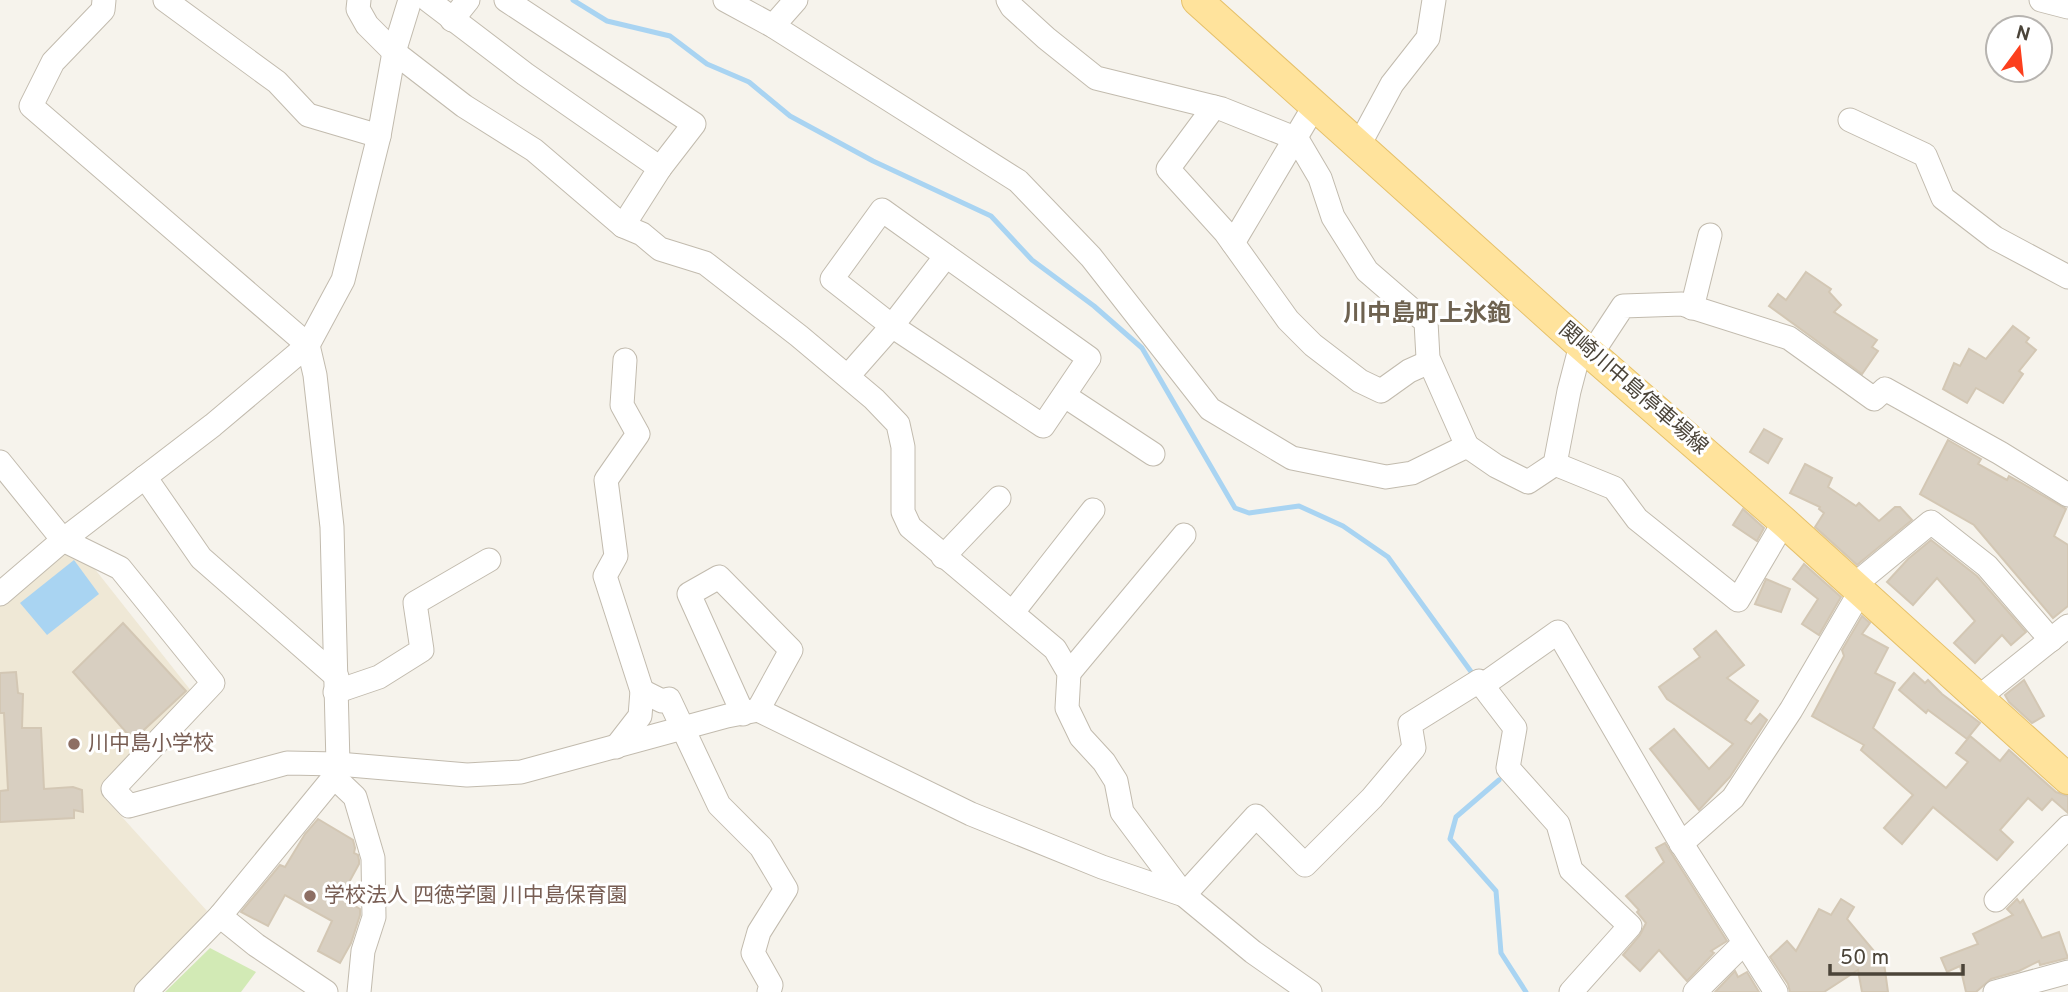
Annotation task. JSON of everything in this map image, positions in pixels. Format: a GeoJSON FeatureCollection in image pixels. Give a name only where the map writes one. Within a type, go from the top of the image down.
{"type":"FeatureCollection","features":[{"type":"Feature","properties":{"kind":"main road","name":"関崎川中島停車場線"},"geometry":{"type":"LineString","coordinates":[[1197,0],[1784,522],[2068,779]]}},
{"type":"Feature","properties":{"kind":"street"},"geometry":{"type":"LineString","coordinates":[[104,0],[103,10],[52,62],[31,106],[308,345],[315,375],[332,527],[336,771],[355,797],[373,858],[374,917],[363,951],[359,992]]}},
{"type":"Feature","properties":{"kind":"street"},"geometry":{"type":"LineString","coordinates":[[165,0],[278,82],[308,115],[379,136]]}},
{"type":"Feature","properties":{"kind":"street"},"geometry":{"type":"LineString","coordinates":[[359,0],[358,9],[367,25],[394,52],[464,106],[534,150],[623,226],[642,234],[660,249],[705,263],[848,376],[898,424],[902,447],[903,512],[910,527],[1055,649],[1069,673],[1067,708],[1081,737],[1104,762],[1116,781],[1122,812],[1184,895],[1253,952],[1310,992]]}},
{"type":"Feature","properties":{"kind":"street"},"geometry":{"type":"LineString","coordinates":[[0,594],[62,540],[213,425],[308,345],[343,281],[379,136],[394,52],[410,0]]}},
{"type":"Feature","properties":{"kind":"street"},"geometry":{"type":"LineString","coordinates":[[428,0],[452,20],[660,168]]}},
{"type":"Feature","properties":{"kind":"street"},"geometry":{"type":"LineString","coordinates":[[452,20],[468,0]]}},
{"type":"Feature","properties":{"kind":"street"},"geometry":{"type":"LineString","coordinates":[[506,0],[694,124],[660,168],[623,226]]}},
{"type":"Feature","properties":{"kind":"street"},"geometry":{"type":"LineString","coordinates":[[724,0],[773,26],[1018,181],[1091,257],[1210,409],[1292,458],[1386,477],[1412,473],[1467,446]]}},
{"type":"Feature","properties":{"kind":"street"},"geometry":{"type":"LineString","coordinates":[[773,26],[796,0]]}},
{"type":"Feature","properties":{"kind":"street"},"geometry":{"type":"LineString","coordinates":[[1007,0],[1046,38],[1096,78],[1214,107],[1297,139],[1320,178],[1333,217],[1367,271],[1426,322],[1429,362],[1467,446],[1496,466],[1528,482],[1555,464],[1569,391],[1587,349],[1623,306],[1682,304],[1789,338],[1874,399],[1885,389],[2000,453],[2068,495]]}},
{"type":"Feature","properties":{"kind":"street"},"geometry":{"type":"LineString","coordinates":[[1359,145],[1392,84],[1428,38],[1434,0]]}},
{"type":"Feature","properties":{"kind":"street"},"geometry":{"type":"LineString","coordinates":[[2040,0],[2068,7]]}},
{"type":"Feature","properties":{"kind":"street"},"geometry":{"type":"LineString","coordinates":[[1233,243],[1315,106]]}},
{"type":"Feature","properties":{"kind":"street"},"geometry":{"type":"LineString","coordinates":[[1214,107],[1168,169],[1233,243],[1288,320],[1313,345],[1360,381],[1381,391],[1409,371],[1429,362]]}},
{"type":"Feature","properties":{"kind":"street"},"geometry":{"type":"LineString","coordinates":[[1850,120],[1925,155],[1944,198],[1996,238],[2068,277]]}},
{"type":"Feature","properties":{"kind":"street"},"geometry":{"type":"LineString","coordinates":[[882,210],[1089,358],[1043,426],[892,326],[832,279],[882,210]]}},
{"type":"Feature","properties":{"kind":"street"},"geometry":{"type":"LineString","coordinates":[[1692,308],[1710,235]]}},
{"type":"Feature","properties":{"kind":"street"},"geometry":{"type":"LineString","coordinates":[[848,376],[892,326],[946,256]]}},
{"type":"Feature","properties":{"kind":"street"},"geometry":{"type":"LineString","coordinates":[[616,747],[640,716],[642,691],[605,576],[616,556],[606,480],[638,434],[622,405],[625,360]]}},
{"type":"Feature","properties":{"kind":"street"},"geometry":{"type":"LineString","coordinates":[[1065,396],[1153,454]]}},
{"type":"Feature","properties":{"kind":"street"},"geometry":{"type":"LineString","coordinates":[[0,462],[62,540],[120,568],[213,683],[113,789],[129,806],[287,763],[336,771],[467,775],[521,772],[727,716],[751,712],[778,717],[971,814],[1102,867],[1184,895]]}},
{"type":"Feature","properties":{"kind":"street"},"geometry":{"type":"LineString","coordinates":[[1555,464],[1614,488],[1637,519],[1738,600],[1784,522]]}},
{"type":"Feature","properties":{"kind":"street"},"geometry":{"type":"LineString","coordinates":[[145,477],[201,558],[336,684]]}},
{"type":"Feature","properties":{"kind":"street"},"geometry":{"type":"LineString","coordinates":[[943,557],[999,498]]}},
{"type":"Feature","properties":{"kind":"street"},"geometry":{"type":"LineString","coordinates":[[1013,612],[1093,510]]}},
{"type":"Feature","properties":{"kind":"street"},"geometry":{"type":"LineString","coordinates":[[1681,844],[1733,798],[1791,710],[1856,589],[1931,522],[1987,566],[2059,633],[1978,698]]}},
{"type":"Feature","properties":{"kind":"street"},"geometry":{"type":"LineString","coordinates":[[1069,673],[1184,535]]}},
{"type":"Feature","properties":{"kind":"street"},"geometry":{"type":"LineString","coordinates":[[336,684],[379,677],[422,650],[415,603],[489,560]]}},
{"type":"Feature","properties":{"kind":"street"},"geometry":{"type":"LineString","coordinates":[[719,576],[791,650],[751,712],[689,594],[719,576]]}},
{"type":"Feature","properties":{"kind":"street"},"geometry":{"type":"LineString","coordinates":[[1483,685],[1558,632],[1681,844],[1776,992]]}},
{"type":"Feature","properties":{"kind":"street"},"geometry":{"type":"LineString","coordinates":[[1184,895],[1256,816],[1305,865],[1372,797],[1414,748],[1410,724],[1479,681],[1515,728],[1507,768],[1558,824],[1571,870],[1630,926],[1571,992]]}},
{"type":"Feature","properties":{"kind":"street"},"geometry":{"type":"LineString","coordinates":[[642,691],[662,701],[669,699],[719,805],[761,847],[786,889],[759,933],[753,953],[771,985],[769,992]]}},
{"type":"Feature","properties":{"kind":"street"},"geometry":{"type":"LineString","coordinates":[[146,992],[219,916],[336,771]]}},
{"type":"Feature","properties":{"kind":"street"},"geometry":{"type":"LineString","coordinates":[[1996,900],[2068,827]]}},
{"type":"Feature","properties":{"kind":"street"},"geometry":{"type":"LineString","coordinates":[[219,916],[256,945],[326,992]]}},
{"type":"Feature","properties":{"kind":"street"},"geometry":{"type":"LineString","coordinates":[[1695,992],[1743,944]]}},
{"type":"Feature","properties":{"kind":"street"},"geometry":{"type":"LineString","coordinates":[[1995,992],[2068,972]]}},
{"type":"Feature","properties":{"kind":"shaded area","name":"川中島小学校"},"geometry":{"type":"Polygon","coordinates":[[[75,544],[192,692],[103,796],[207,911],[137,992],[0,992],[0,601],[75,544]]]}},
{"type":"Feature","properties":{"kind":"green space"},"geometry":{"type":"Polygon","coordinates":[[[210,948],[256,972],[241,992],[165,992],[210,948]]]}},
{"type":"Feature","properties":{"kind":"water"},"geometry":{"type":"Polygon","coordinates":[[[74,560],[99,594],[47,635],[20,603],[74,560]]]}},
{"type":"Feature","properties":{"kind":"building"},"geometry":{"type":"Polygon","coordinates":[[[1806,272],[1831,289],[1829,292],[1841,305],[1834,312],[1877,340],[1872,347],[1878,351],[1862,374],[1769,306],[1778,294],[1786,300],[1806,272]]]}},
{"type":"Feature","properties":{"kind":"building"},"geometry":{"type":"Polygon","coordinates":[[[2013,326],[2029,338],[2026,342],[2036,350],[2019,371],[2023,374],[2003,403],[1976,388],[1967,403],[1943,389],[1954,363],[1960,366],[1969,349],[1986,359],[2013,326]]]}},
{"type":"Feature","properties":{"kind":"building"},"geometry":{"type":"Polygon","coordinates":[[[1764,429],[1782,439],[1768,463],[1750,452],[1764,429]]]}},
{"type":"Feature","properties":{"kind":"building"},"geometry":{"type":"Polygon","coordinates":[[[1948,440],[1981,459],[1978,464],[2007,480],[2009,476],[2066,509],[2054,536],[2068,545],[2068,606],[2053,618],[1974,525],[1920,494],[1948,440]]]}},
{"type":"Feature","properties":{"kind":"building"},"geometry":{"type":"Polygon","coordinates":[[[1805,464],[1832,478],[1828,487],[1856,506],[1859,503],[1879,521],[1895,507],[1900,507],[1912,520],[1857,565],[1815,527],[1824,513],[1820,507],[1790,493],[1805,464]]]}},
{"type":"Feature","properties":{"kind":"building"},"geometry":{"type":"Polygon","coordinates":[[[1743,509],[1764,528],[1757,541],[1733,525],[1743,509]]]}},
{"type":"Feature","properties":{"kind":"building"},"geometry":{"type":"Polygon","coordinates":[[[1931,540],[1977,576],[2026,632],[2011,645],[2002,635],[1975,663],[1954,643],[1975,621],[1937,578],[1913,605],[1887,582],[1908,559],[1931,540]]]}},
{"type":"Feature","properties":{"kind":"building"},"geometry":{"type":"Polygon","coordinates":[[[1804,564],[1841,597],[1819,635],[1802,624],[1818,599],[1793,579],[1804,564]]]}},
{"type":"Feature","properties":{"kind":"building"},"geometry":{"type":"Polygon","coordinates":[[[1766,579],[1790,589],[1781,612],[1755,604],[1766,579]]]}},
{"type":"Feature","properties":{"kind":"building"},"geometry":{"type":"Polygon","coordinates":[[[1862,616],[1870,623],[1862,634],[1888,648],[1875,673],[1895,683],[1873,728],[1946,788],[1968,762],[1956,753],[1970,736],[2000,761],[2009,750],[2056,792],[2068,796],[2068,813],[2052,799],[2042,810],[2028,798],[2000,830],[2013,842],[1997,860],[1933,807],[1902,844],[1884,828],[1913,795],[1861,750],[1864,745],[1812,716],[1844,656],[1842,650],[1862,616]]]}},
{"type":"Feature","properties":{"kind":"building"},"geometry":{"type":"Polygon","coordinates":[[[123,623],[186,691],[133,740],[73,672],[123,623]]]}},
{"type":"Feature","properties":{"kind":"building"},"geometry":{"type":"Polygon","coordinates":[[[1716,631],[1744,665],[1727,678],[1758,701],[1745,720],[1751,724],[1760,714],[1767,720],[1730,777],[1699,810],[1650,749],[1674,729],[1709,769],[1733,744],[1667,699],[1659,687],[1700,657],[1694,649],[1716,631]]]}},
{"type":"Feature","properties":{"kind":"building"},"geometry":{"type":"Polygon","coordinates":[[[16,672],[18,693],[23,694],[22,728],[41,728],[44,789],[73,787],[82,790],[83,812],[74,810],[74,818],[0,822],[0,791],[8,790],[4,713],[0,713],[0,673],[16,672]]]}},
{"type":"Feature","properties":{"kind":"building"},"geometry":{"type":"Polygon","coordinates":[[[1914,673],[1925,683],[1928,680],[1980,723],[1967,739],[1928,710],[1926,713],[1899,690],[1914,673]]]}},
{"type":"Feature","properties":{"kind":"building"},"geometry":{"type":"Polygon","coordinates":[[[2024,680],[2044,716],[2032,723],[2005,695],[2024,680]]]}},
{"type":"Feature","properties":{"kind":"building"},"geometry":{"type":"Polygon","coordinates":[[[318,819],[353,840],[354,853],[359,860],[341,897],[360,909],[360,915],[351,943],[340,963],[318,951],[332,921],[285,895],[268,926],[241,912],[280,865],[285,867],[305,834],[318,819]]]}},
{"type":"Feature","properties":{"kind":"building"},"geometry":{"type":"Polygon","coordinates":[[[1665,843],[1727,941],[1711,951],[1714,953],[1687,981],[1659,950],[1640,971],[1623,955],[1640,935],[1646,923],[1637,912],[1639,910],[1626,896],[1664,862],[1656,848],[1665,843]]]}},
{"type":"Feature","properties":{"kind":"building"},"geometry":{"type":"Polygon","coordinates":[[[1841,899],[1854,907],[1847,919],[1884,963],[1888,992],[1862,992],[1858,970],[1824,992],[1790,992],[1788,984],[1770,957],[1787,941],[1796,951],[1819,909],[1831,915],[1841,899]]]}},
{"type":"Feature","properties":{"kind":"building"},"geometry":{"type":"Polygon","coordinates":[[[2017,899],[2020,903],[2023,900],[2042,938],[2059,932],[2068,958],[2040,965],[2039,961],[2019,971],[1991,979],[1976,992],[1966,992],[1960,966],[1947,972],[1941,958],[1978,944],[1973,934],[2013,915],[2007,909],[2017,899]]]}},
{"type":"Feature","properties":{"kind":"building"},"geometry":{"type":"Polygon","coordinates":[[[1735,971],[1738,977],[1747,972],[1759,992],[1715,992],[1735,971]]]}},
{"type":"Feature","properties":{"kind":"waterway"},"geometry":{"type":"LineString","coordinates":[[573,0],[607,21],[670,36],[707,64],[749,82],[790,116],[873,161],[991,216],[1032,260],[1094,306],[1142,348],[1235,508],[1249,513],[1299,506],[1343,526],[1388,557],[1472,673]]}},
{"type":"Feature","properties":{"kind":"waterway"},"geometry":{"type":"LineString","coordinates":[[1499,780],[1456,817],[1450,839],[1496,891],[1501,953],[1526,992]]}},
{"type":"Feature","properties":{"kind":"place","name":"川中島小学校"},"geometry":{"type":"Point","coordinates":[74,744]}},
{"type":"Feature","properties":{"kind":"place","name":"学校法人 四徳学園 川中島保育園"},"geometry":{"type":"Point","coordinates":[310,896]}},
{"type":"Feature","properties":{"kind":"district","name":"川中島町上氷鉋"},"geometry":{"type":"Point","coordinates":[1427,315]}}]}
